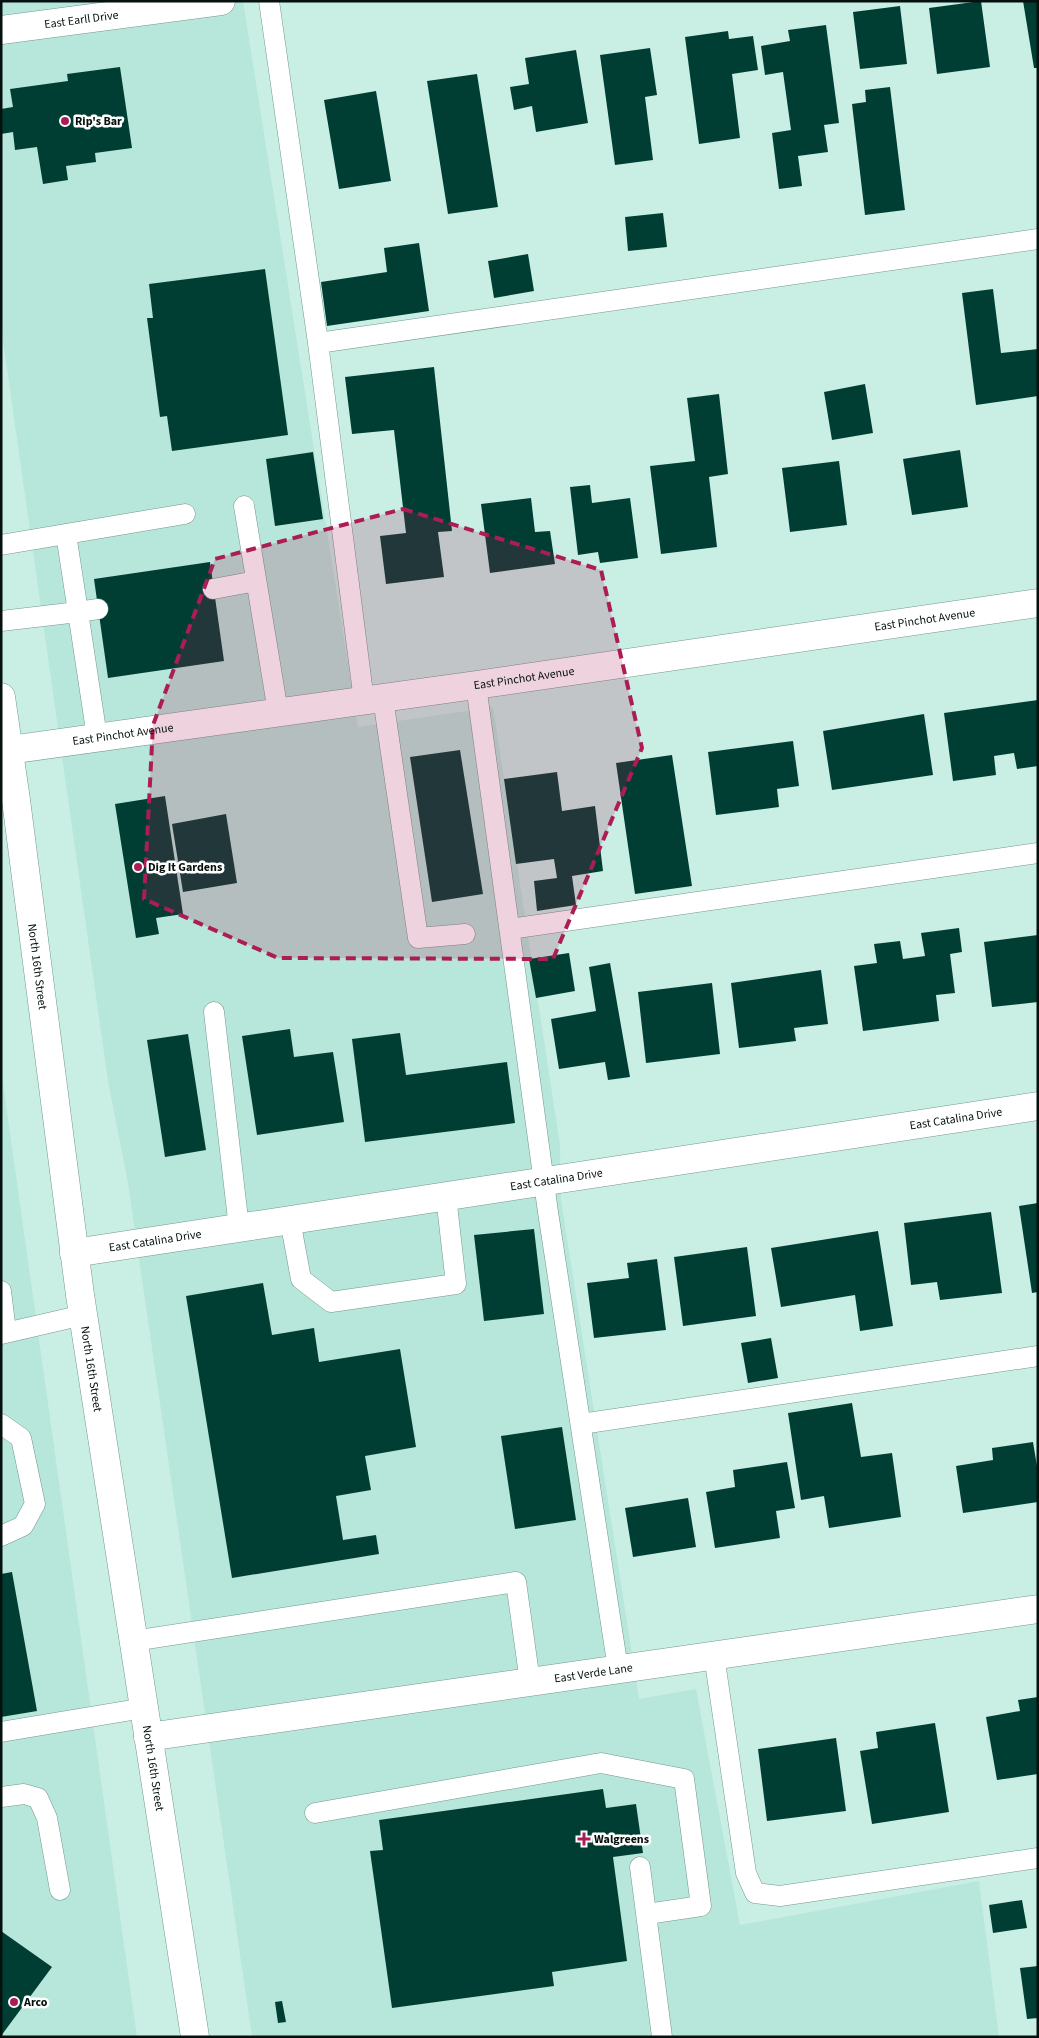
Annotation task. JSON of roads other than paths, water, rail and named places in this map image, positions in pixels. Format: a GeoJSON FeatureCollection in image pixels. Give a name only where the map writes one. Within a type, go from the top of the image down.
{"type":"FeatureCollection","features":[{"type":"Feature","properties":{"kind":"street","name":"East Earll Drive"},"geometry":{"type":"LineString","coordinates":[[1,30],[221,1]]}},
{"type":"Feature","properties":{"kind":"street","name":"East Pinchot Avenue"},"geometry":{"type":"LineString","coordinates":[[9,750],[97,736],[373,700],[1038,603]]}},
{"type":"Feature","properties":{"kind":"street","name":"North 16th Street"},"geometry":{"type":"LineString","coordinates":[[1,698],[9,750],[9,801],[74,1253],[195,2037]]}},
{"type":"Feature","properties":{"kind":"street","name":"East Catalina Drive"},"geometry":{"type":"LineString","coordinates":[[74,1253],[1038,1106]]}},
{"type":"Feature","properties":{"kind":"street","name":"East Verde Lane"},"geometry":{"type":"LineString","coordinates":[[148,1736],[1038,1609]]}},
{"type":"Feature","properties":{"kind":"lane"},"geometry":{"type":"LineString","coordinates":[[268,1],[373,700],[418,938],[465,934]]}},
{"type":"Feature","properties":{"kind":"lane"},"geometry":{"type":"LineString","coordinates":[[318,343],[1038,239]]}},
{"type":"Feature","properties":{"kind":"lane"},"geometry":{"type":"LineString","coordinates":[[244,506],[278,712]]}},
{"type":"Feature","properties":{"kind":"lane"},"geometry":{"type":"LineString","coordinates":[[1,545],[185,514]]}},
{"type":"Feature","properties":{"kind":"lane"},"geometry":{"type":"LineString","coordinates":[[66,534],[97,736]]}},
{"type":"Feature","properties":{"kind":"lane"},"geometry":{"type":"LineString","coordinates":[[213,589],[256,581]]}},
{"type":"Feature","properties":{"kind":"lane"},"geometry":{"type":"LineString","coordinates":[[1,620],[98,609]]}},
{"type":"Feature","properties":{"kind":"lane"},"geometry":{"type":"LineString","coordinates":[[476,685],[543,1181],[618,1669]]}},
{"type":"Feature","properties":{"kind":"lane"},"geometry":{"type":"LineString","coordinates":[[510,929],[1038,853]]}},
{"type":"Feature","properties":{"kind":"lane"},"geometry":{"type":"LineString","coordinates":[[214,1012],[239,1228]]}},
{"type":"Feature","properties":{"kind":"lane"},"geometry":{"type":"LineString","coordinates":[[290,1220],[301,1279],[332,1302],[456,1284],[446,1196]]}},
{"type":"Feature","properties":{"kind":"lane"},"geometry":{"type":"LineString","coordinates":[[1,1291],[4,1333],[83,1315]]}},
{"type":"Feature","properties":{"kind":"lane"},"geometry":{"type":"LineString","coordinates":[[581,1424],[1038,1356]]}},
{"type":"Feature","properties":{"kind":"lane"},"geometry":{"type":"LineString","coordinates":[[1,1424],[21,1438],[35,1504],[23,1526],[1,1536]]}},
{"type":"Feature","properties":{"kind":"lane"},"geometry":{"type":"LineString","coordinates":[[133,1641],[516,1582],[530,1682]]}},
{"type":"Feature","properties":{"kind":"lane"},"geometry":{"type":"LineString","coordinates":[[714,1655],[746,1873],[755,1893],[780,1896],[1038,1858]]}},
{"type":"Feature","properties":{"kind":"lane"},"geometry":{"type":"LineString","coordinates":[[1,1732],[144,1708]]}},
{"type":"Feature","properties":{"kind":"lane"},"geometry":{"type":"LineString","coordinates":[[315,1813],[601,1763],[684,1779],[701,1906],[647,1914]]}},
{"type":"Feature","properties":{"kind":"lane"},"geometry":{"type":"LineString","coordinates":[[1,1796],[24,1794],[38,1798],[47,1818],[60,1890]]}},
{"type":"Feature","properties":{"kind":"lane"},"geometry":{"type":"LineString","coordinates":[[640,1867],[662,2037]]}},
{"type":"Feature","properties":{"kind":"place","name":"Rip's Bar"},"geometry":{"type":"Point","coordinates":[65,121]}},
{"type":"Feature","properties":{"kind":"place","name":"Dig It Gardens"},"geometry":{"type":"Point","coordinates":[138,867]}},
{"type":"Feature","properties":{"kind":"place","name":"Walgreens"},"geometry":{"type":"Point","coordinates":[584,1839]}},
{"type":"Feature","properties":{"kind":"place","name":"Arco"},"geometry":{"type":"Point","coordinates":[14,2002]}}]}
